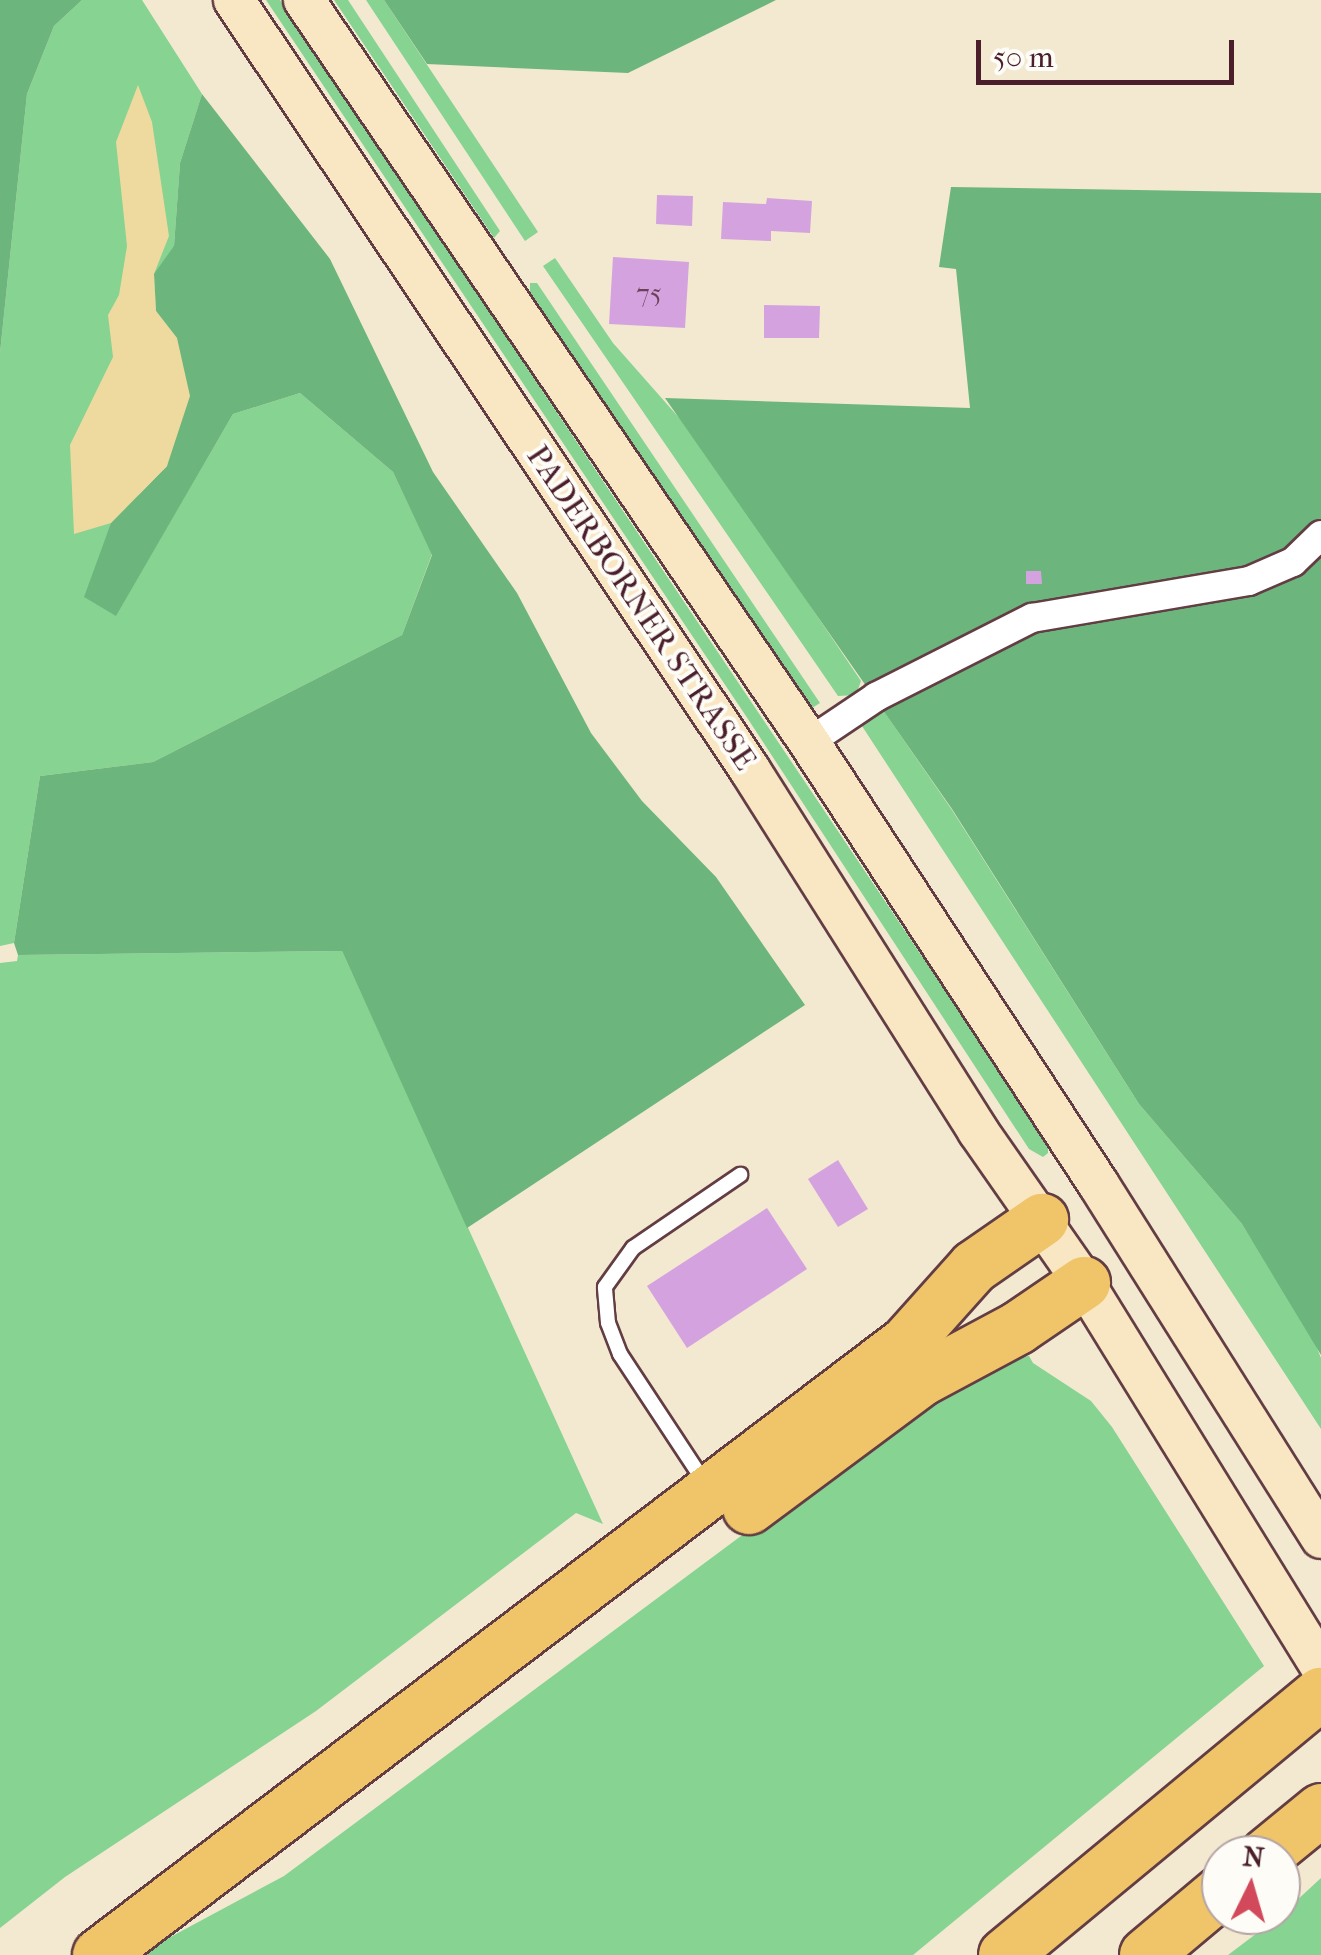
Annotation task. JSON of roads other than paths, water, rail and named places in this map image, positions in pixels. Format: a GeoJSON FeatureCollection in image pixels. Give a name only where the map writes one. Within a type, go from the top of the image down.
{"type":"FeatureCollection","features":[{"type":"Feature","properties":{"kind":"highway"},"geometry":{"type":"LineString","coordinates":[[99,1955],[906,1343],[974,1267],[1042,1220]]}},
{"type":"Feature","properties":{"kind":"highway"},"geometry":{"type":"LineString","coordinates":[[147,1920],[270,1861],[923,1379],[1018,1328],[1084,1283]]}},
{"type":"Feature","properties":{"kind":"highway"},"geometry":{"type":"LineString","coordinates":[[1005,1955],[1321,1694]]}},
{"type":"Feature","properties":{"kind":"highway"},"geometry":{"type":"LineString","coordinates":[[1146,1955],[1201,1909]]}},
{"type":"Feature","properties":{"kind":"main road","name":"PADERBORNER STRASSE"},"geometry":{"type":"LineString","coordinates":[[234,0],[653,624],[978,1131],[1084,1283],[1321,1667]]}},
{"type":"Feature","properties":{"kind":"main road","name":"PADERBORNER STRASSE"},"geometry":{"type":"LineString","coordinates":[[304,0],[809,742],[1136,1244],[1321,1538]]}},
{"type":"Feature","properties":{"kind":"main road"},"geometry":{"type":"LineString","coordinates":[[1042,1220],[1098,1185]]}},
{"type":"Feature","properties":{"kind":"main road"},"geometry":{"type":"LineString","coordinates":[[1084,1283],[1136,1244]]}},
{"type":"Feature","properties":{"kind":"street"},"geometry":{"type":"LineString","coordinates":[[809,742],[876,697],[1032,618],[1250,581],[1292,562],[1321,535]]}},
{"type":"Feature","properties":{"kind":"lane"},"geometry":{"type":"LineString","coordinates":[[711,1492],[620,1354],[608,1323],[605,1287],[633,1248],[740,1175]]}}]}
